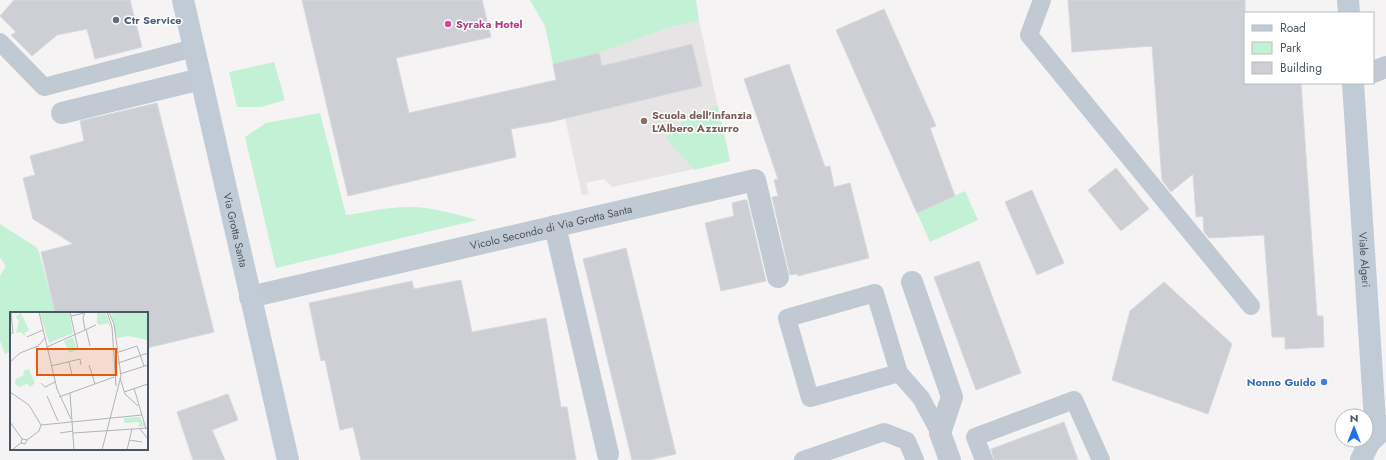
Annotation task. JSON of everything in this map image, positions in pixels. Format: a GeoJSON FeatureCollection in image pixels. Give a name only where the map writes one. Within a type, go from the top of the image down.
{"type":"FeatureCollection","features":[{"type":"Feature","properties":{"kind":"street","name":"Via Grotta Santa"},"geometry":{"type":"LineString","coordinates":[[183,0],[288,460]]}},
{"type":"Feature","properties":{"kind":"street"},"geometry":{"type":"LineString","coordinates":[[1348,0],[1349,12]]}},
{"type":"Feature","properties":{"kind":"street"},"geometry":{"type":"LineString","coordinates":[[1374,72],[1386,67]]}},
{"type":"Feature","properties":{"kind":"street"},"geometry":{"type":"LineString","coordinates":[[62,113],[201,79]]}},
{"type":"Feature","properties":{"kind":"street","name":"Viale Algeri"},"geometry":{"type":"LineString","coordinates":[[1353,84],[1381,431]]}},
{"type":"Feature","properties":{"kind":"street","name":"Vicolo Secondo di Via Grotta Santa"},"geometry":{"type":"LineString","coordinates":[[250,297],[755,180],[778,277]]}},
{"type":"Feature","properties":{"kind":"street"},"geometry":{"type":"LineString","coordinates":[[555,226],[608,454]]}},
{"type":"Feature","properties":{"kind":"street"},"geometry":{"type":"LineString","coordinates":[[912,282],[952,397],[940,432],[950,460]]}},
{"type":"Feature","properties":{"kind":"street"},"geometry":{"type":"LineString","coordinates":[[1361,460],[1364,452],[1381,431]]}},
{"type":"Feature","properties":{"kind":"lane"},"geometry":{"type":"LineString","coordinates":[[1042,0],[1029,35],[1251,306]]}},
{"type":"Feature","properties":{"kind":"lane"},"geometry":{"type":"LineString","coordinates":[[0,42],[44,87],[194,48]]}},
{"type":"Feature","properties":{"kind":"lane"},"geometry":{"type":"LineString","coordinates":[[899,372],[810,398],[787,318],[875,292],[899,372],[921,398],[940,432]]}},
{"type":"Feature","properties":{"kind":"lane"},"geometry":{"type":"LineString","coordinates":[[984,460],[975,437],[1074,400],[1100,460]]}},
{"type":"Feature","properties":{"kind":"lane"},"geometry":{"type":"LineString","coordinates":[[803,460],[884,432],[907,441],[915,460]]}},
{"type":"Feature","properties":{"kind":"shaded area","name":"Scuola dell'infanzia L'Albero Azzurro"},"geometry":{"type":"Polygon","coordinates":[[[699,21],[730,161],[612,187],[604,179],[586,183],[589,194],[582,195],[553,64],[599,53],[670,27],[699,21]]]}},
{"type":"Feature","properties":{"kind":"green space"},"geometry":{"type":"Polygon","coordinates":[[[530,0],[696,0],[699,21],[670,27],[599,53],[553,64],[545,26],[530,0]]]}},
{"type":"Feature","properties":{"kind":"green space"},"geometry":{"type":"Polygon","coordinates":[[[274,62],[285,100],[261,107],[237,107],[229,72],[274,62]]]}},
{"type":"Feature","properties":{"kind":"green space"},"geometry":{"type":"Polygon","coordinates":[[[718,106],[730,161],[694,170],[666,138],[678,126],[695,114],[718,106]]]}},
{"type":"Feature","properties":{"kind":"green space"},"geometry":{"type":"Polygon","coordinates":[[[320,113],[346,215],[388,208],[413,207],[437,210],[477,220],[276,268],[245,137],[266,123],[320,113]]]}},
{"type":"Feature","properties":{"kind":"green space"},"geometry":{"type":"Polygon","coordinates":[[[965,191],[978,220],[930,242],[917,213],[965,191]]]}},
{"type":"Feature","properties":{"kind":"green space"},"geometry":{"type":"Polygon","coordinates":[[[0,224],[36,247],[39,252],[55,312],[10,312],[10,352],[5,354],[0,341],[0,276],[6,266],[0,258],[0,224]]]}},
{"type":"Feature","properties":{"kind":"building"},"geometry":{"type":"Polygon","coordinates":[[[14,0],[130,0],[142,47],[95,59],[87,29],[57,35],[32,56],[11,35],[16,32],[0,16],[14,0]]]}},
{"type":"Feature","properties":{"kind":"building"},"geometry":{"type":"Polygon","coordinates":[[[302,0],[482,0],[491,37],[396,58],[409,113],[556,80],[553,64],[599,53],[602,66],[692,44],[702,86],[550,122],[511,129],[516,157],[348,196],[302,0]]]}},
{"type":"Feature","properties":{"kind":"building"},"geometry":{"type":"Polygon","coordinates":[[[1068,0],[1245,0],[1244,84],[1301,84],[1317,316],[1323,316],[1324,347],[1285,349],[1285,337],[1272,337],[1264,235],[1209,238],[1204,232],[1203,216],[1196,217],[1193,174],[1171,192],[1162,180],[1152,46],[1072,52],[1068,0]]]}},
{"type":"Feature","properties":{"kind":"building"},"geometry":{"type":"Polygon","coordinates":[[[884,9],[936,126],[930,128],[955,196],[917,213],[836,30],[884,9]]]}},
{"type":"Feature","properties":{"kind":"building"},"geometry":{"type":"Polygon","coordinates":[[[789,64],[825,167],[830,166],[834,187],[850,183],[869,258],[798,276],[798,274],[790,275],[772,197],[778,196],[774,180],[778,179],[744,79],[789,64]]]}},
{"type":"Feature","properties":{"kind":"building"},"geometry":{"type":"Polygon","coordinates":[[[157,103],[214,332],[148,348],[148,312],[55,312],[41,252],[73,244],[33,219],[23,178],[35,175],[30,156],[84,141],[80,121],[157,103]]]}},
{"type":"Feature","properties":{"kind":"building"},"geometry":{"type":"Polygon","coordinates":[[[1116,168],[1149,209],[1121,231],[1088,190],[1116,168]]]}},
{"type":"Feature","properties":{"kind":"building"},"geometry":{"type":"Polygon","coordinates":[[[1032,190],[1064,263],[1037,275],[1005,202],[1032,190]]]}},
{"type":"Feature","properties":{"kind":"building"},"geometry":{"type":"Polygon","coordinates":[[[747,200],[766,281],[721,291],[705,223],[734,216],[732,203],[747,200]]]}},
{"type":"Feature","properties":{"kind":"building"},"geometry":{"type":"Polygon","coordinates":[[[626,248],[676,454],[649,460],[632,460],[583,259],[626,248]]]}},
{"type":"Feature","properties":{"kind":"building"},"geometry":{"type":"Polygon","coordinates":[[[979,261],[1021,373],[976,390],[934,277],[979,261]]]}},
{"type":"Feature","properties":{"kind":"building"},"geometry":{"type":"Polygon","coordinates":[[[461,280],[472,332],[546,318],[561,407],[567,407],[576,460],[361,460],[353,427],[340,430],[325,360],[321,361],[309,303],[412,281],[414,289],[461,280]]]}},
{"type":"Feature","properties":{"kind":"building"},"geometry":{"type":"Polygon","coordinates":[[[1164,282],[1232,344],[1208,414],[1112,380],[1130,311],[1164,282]]]}},
{"type":"Feature","properties":{"kind":"building"},"geometry":{"type":"Polygon","coordinates":[[[228,394],[238,420],[212,430],[225,460],[193,460],[177,412],[228,394]]]}},
{"type":"Feature","properties":{"kind":"building"},"geometry":{"type":"Polygon","coordinates":[[[1064,422],[1078,460],[994,460],[991,449],[1064,422]]]}},
{"type":"Feature","properties":{"kind":"place","name":"Ctr Service"},"geometry":{"type":"Point","coordinates":[116,20]}},
{"type":"Feature","properties":{"kind":"place","name":"Syraka Hotel"},"geometry":{"type":"Point","coordinates":[448,24]}},
{"type":"Feature","properties":{"kind":"place","name":"Scuola dell'infanzia L'Albero Azzurro"},"geometry":{"type":"Point","coordinates":[644,121]}},
{"type":"Feature","properties":{"kind":"place","name":"Nonno Guido"},"geometry":{"type":"Point","coordinates":[1324,382]}}]}
